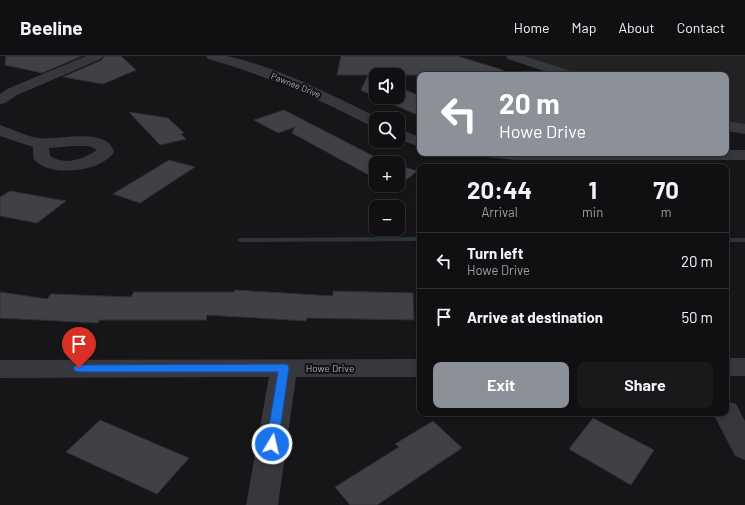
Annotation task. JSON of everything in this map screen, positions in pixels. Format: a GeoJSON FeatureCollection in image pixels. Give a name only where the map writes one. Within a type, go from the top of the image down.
{"type":"FeatureCollection","features":[{"type":"Feature","properties":{"kind":"street"},"geometry":{"type":"LineString","coordinates":[[0,100],[12,92],[97,56]]}},
{"type":"Feature","properties":{"kind":"street","name":"Pawnee Drive"},"geometry":{"type":"LineString","coordinates":[[212,56],[261,70],[292,82],[326,97],[369,119]]}},
{"type":"Feature","properties":{"kind":"street"},"geometry":{"type":"LineString","coordinates":[[512,56],[560,72]]}},
{"type":"Feature","properties":{"kind":"street"},"geometry":{"type":"LineString","coordinates":[[735,127],[745,137]]}},
{"type":"Feature","properties":{"kind":"street"},"geometry":{"type":"LineString","coordinates":[[0,130],[41,143]]}},
{"type":"Feature","properties":{"kind":"street"},"geometry":{"type":"LineString","coordinates":[[405,137],[417,141]]}},
{"type":"Feature","properties":{"kind":"street"},"geometry":{"type":"LineString","coordinates":[[729,156],[745,156]]}},
{"type":"Feature","properties":{"kind":"street"},"geometry":{"type":"LineString","coordinates":[[729,367],[745,367]]}},
{"type":"Feature","properties":{"kind":"street"},"geometry":{"type":"LineString","coordinates":[[262,505],[284,368]]}},
{"type":"Feature","properties":{"kind":"street","name":"Howe Drive"},"geometry":{"type":"LineString","coordinates":[[0,369],[417,368]]}},
{"type":"Feature","properties":{"kind":"street"},"geometry":{"type":"LineString","coordinates":[[729,416],[745,448]]}},
{"type":"Feature","properties":{"kind":"shaded area"},"geometry":{"type":"Polygon","coordinates":[[[516,56],[745,56],[745,128],[729,125],[729,72],[565,72],[516,56]]]}},
{"type":"Feature","properties":{"kind":"building"},"geometry":{"type":"Polygon","coordinates":[[[6,56],[82,56],[42,73],[5,65],[6,56]]]}},
{"type":"Feature","properties":{"kind":"building"},"geometry":{"type":"Polygon","coordinates":[[[104,56],[121,56],[136,70],[103,84],[63,77],[102,60],[104,56]]]}},
{"type":"Feature","properties":{"kind":"building"},"geometry":{"type":"Polygon","coordinates":[[[341,56],[457,56],[503,70],[503,72],[417,72],[417,75],[405,75],[405,68],[369,68],[369,94],[361,90],[368,75],[337,75],[341,56]]]}},
{"type":"Feature","properties":{"kind":"building"},"geometry":{"type":"Polygon","coordinates":[[[405,90],[417,95],[417,115],[392,104],[405,104],[405,90]]]}},
{"type":"Feature","properties":{"kind":"building"},"geometry":{"type":"Polygon","coordinates":[[[284,110],[373,156],[369,156],[369,175],[292,133],[295,127],[278,133],[254,120],[284,110]]]}},
{"type":"Feature","properties":{"kind":"building"},"geometry":{"type":"Polygon","coordinates":[[[129,112],[168,118],[184,133],[181,134],[186,139],[160,145],[129,112]]]}},
{"type":"Feature","properties":{"kind":"building"},"geometry":{"type":"Polygon","coordinates":[[[169,160],[195,167],[140,203],[113,194],[169,160]]]}},
{"type":"Feature","properties":{"kind":"building"},"geometry":{"type":"Polygon","coordinates":[[[405,167],[417,171],[405,181],[405,167]]]}},
{"type":"Feature","properties":{"kind":"building"},"geometry":{"type":"Polygon","coordinates":[[[10,191],[66,201],[37,223],[0,216],[0,197],[10,191]]]}},
{"type":"Feature","properties":{"kind":"building"},"geometry":{"type":"Polygon","coordinates":[[[235,290],[333,296],[333,291],[413,293],[414,320],[307,318],[306,321],[207,315],[206,320],[100,320],[98,323],[0,318],[0,292],[47,299],[51,294],[131,297],[134,292],[234,292],[235,290]]]}},
{"type":"Feature","properties":{"kind":"building"},"geometry":{"type":"Polygon","coordinates":[[[593,418],[654,450],[631,485],[569,449],[593,418]]]}},
{"type":"Feature","properties":{"kind":"building"},"geometry":{"type":"Polygon","coordinates":[[[100,420],[189,458],[157,494],[66,452],[100,420]]]}},
{"type":"Feature","properties":{"kind":"building"},"geometry":{"type":"Polygon","coordinates":[[[433,421],[462,448],[377,505],[350,505],[335,487],[399,447],[395,444],[433,421]]]}},
{"type":"Feature","properties":{"kind":"waterway"},"geometry":{"type":"LineString","coordinates":[[240,240],[417,239]]}},
{"type":"Feature","properties":{"kind":"waterway"},"geometry":{"type":"LineString","coordinates":[[729,240],[745,240]]}},
{"type":"Feature","properties":{"kind":"route"},"geometry":{"type":"LineString","coordinates":[[79,368],[284,368],[272,444]]}}]}
